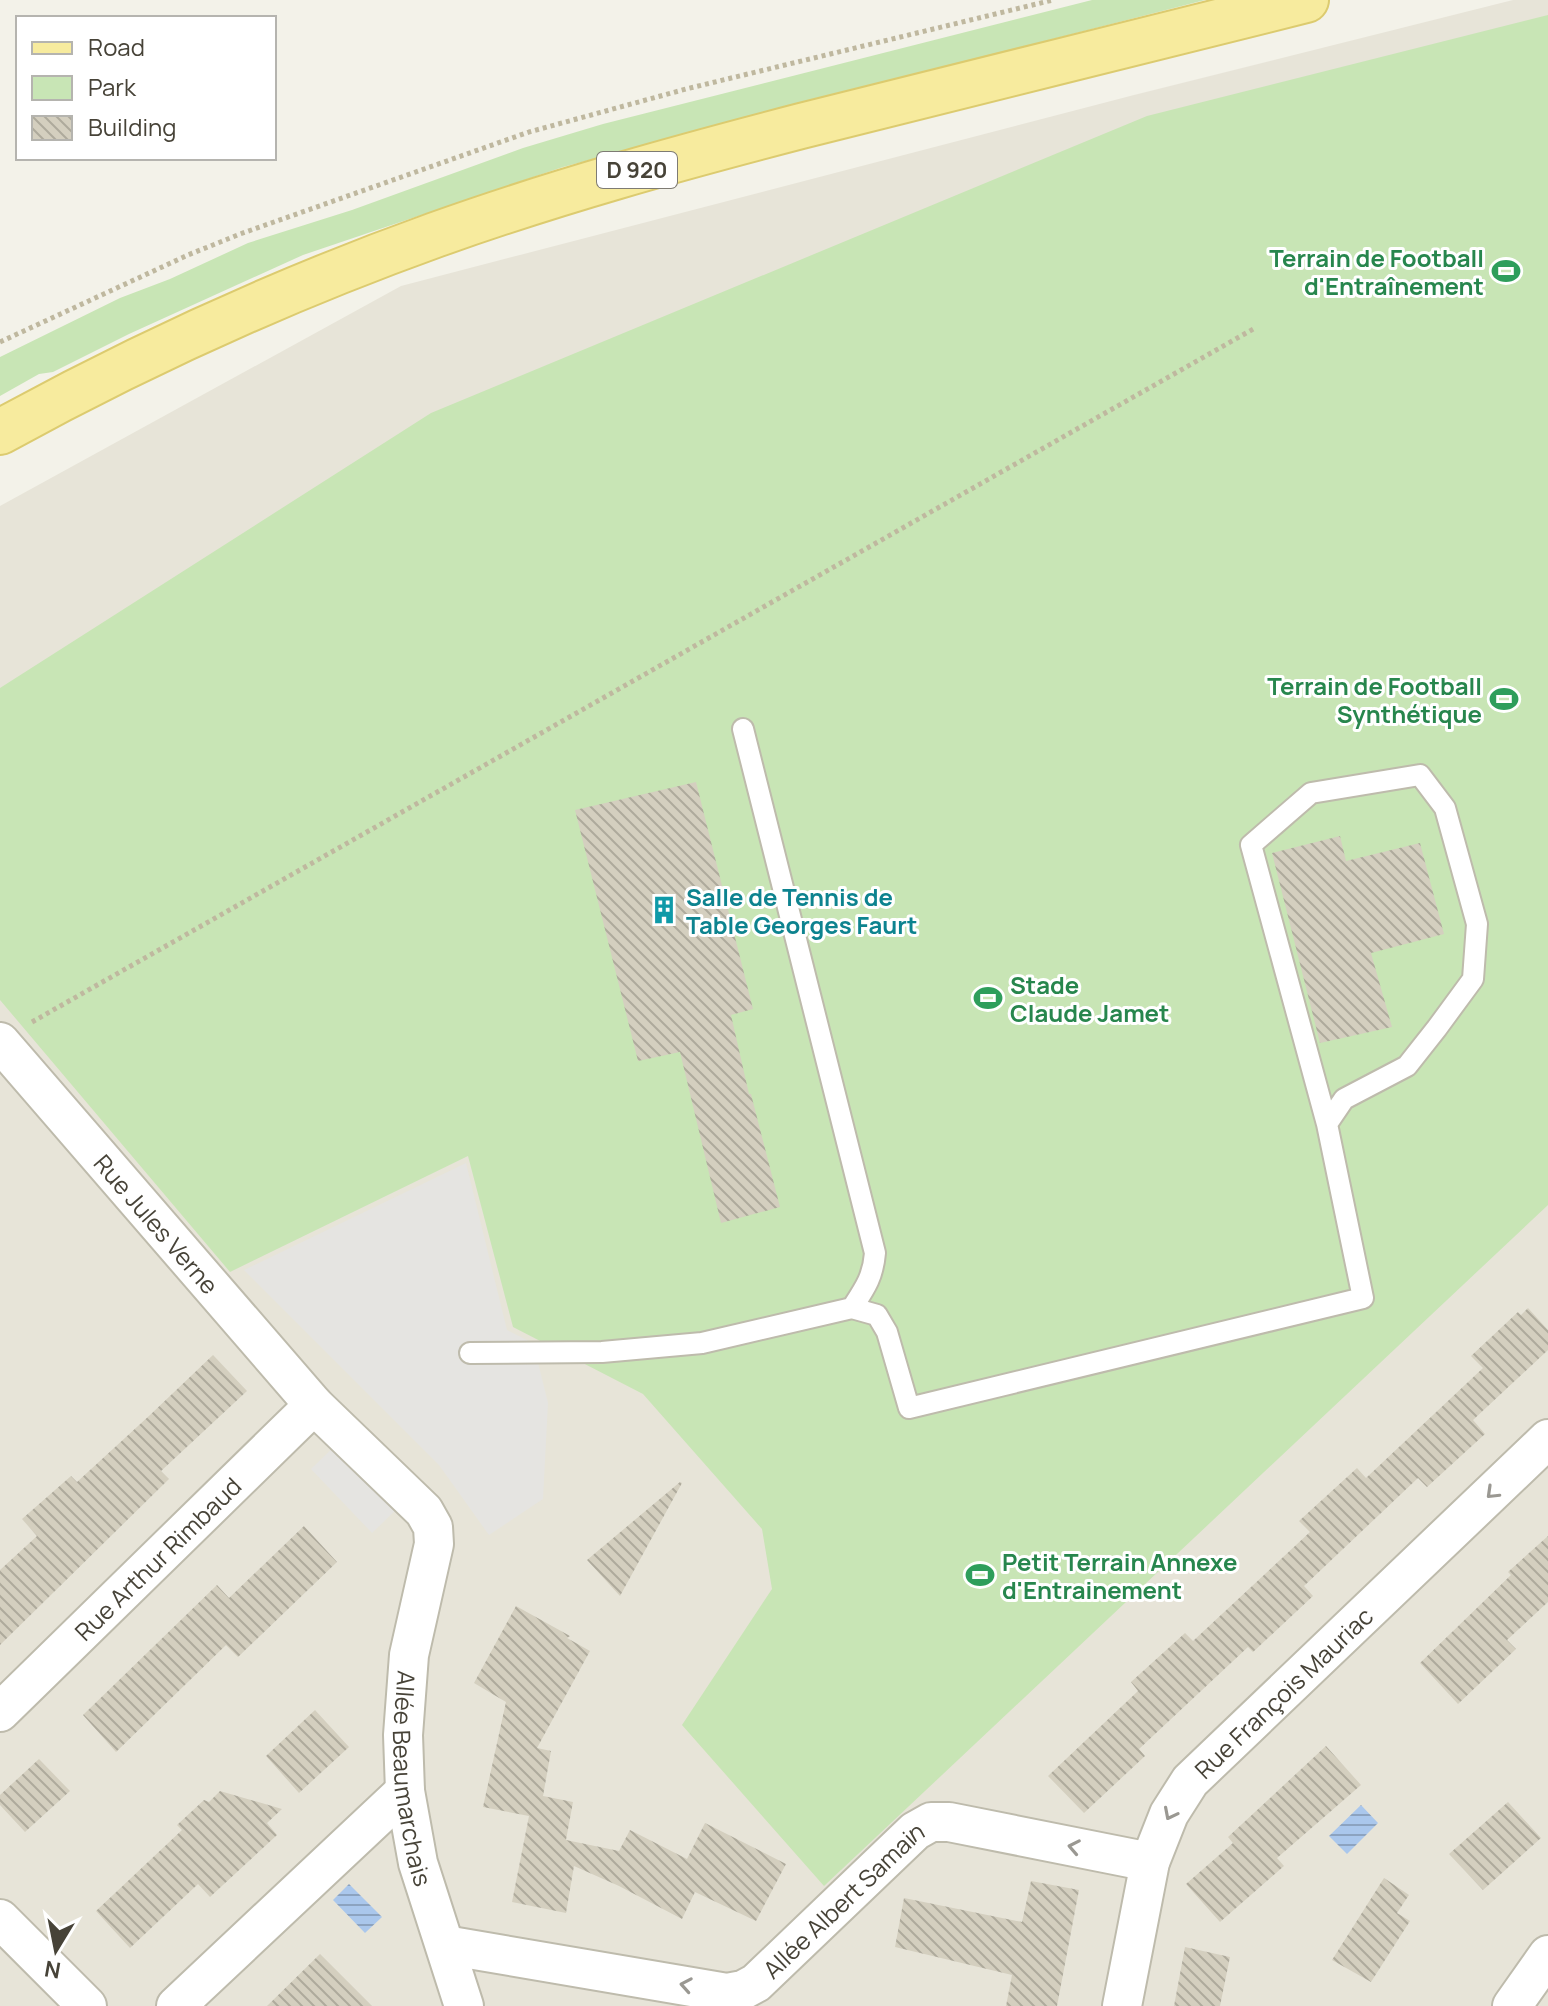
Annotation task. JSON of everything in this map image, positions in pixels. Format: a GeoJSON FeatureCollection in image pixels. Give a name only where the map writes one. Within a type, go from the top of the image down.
{"type":"FeatureCollection","features":[{"type":"Feature","properties":{"kind":"main road","name":"D 920"},"geometry":{"type":"LineString","coordinates":[[0,432],[206,327],[435,235],[530,203],[670,160],[1306,0]]}},
{"type":"Feature","properties":{"kind":"street","name":"Rue Jules Verne"},"geometry":{"type":"LineString","coordinates":[[14,1033],[314,1405]]}},
{"type":"Feature","properties":{"kind":"street","name":"Rue Arthur Rimbaud"},"geometry":{"type":"LineString","coordinates":[[0,1712],[314,1405]]}},
{"type":"Feature","properties":{"kind":"street","name":"Allée Beaumarchais"},"geometry":{"type":"LineString","coordinates":[[314,1405],[424,1511],[433,1527],[434,1544],[409,1655],[403,1735],[405,1791],[418,1863],[464,2006]]}},
{"type":"Feature","properties":{"kind":"street","name":"Rue François Mauriac"},"geometry":{"type":"LineString","coordinates":[[1122,2006],[1150,1862],[1169,1814],[1190,1781],[1548,1439]]}},
{"type":"Feature","properties":{"kind":"street"},"geometry":{"type":"LineString","coordinates":[[176,2006],[405,1791]]}},
{"type":"Feature","properties":{"kind":"street","name":"Allée Albert Samain"},"geometry":{"type":"LineString","coordinates":[[445,1945],[727,1993],[756,1983],[915,1831],[931,1822],[949,1822],[1150,1862]]}},
{"type":"Feature","properties":{"kind":"street"},"geometry":{"type":"LineString","coordinates":[[0,1919],[87,2006]]}},
{"type":"Feature","properties":{"kind":"street"},"geometry":{"type":"LineString","coordinates":[[1512,2006],[1548,1955]]}},
{"type":"Feature","properties":{"kind":"lane"},"geometry":{"type":"LineString","coordinates":[[743,729],[875,1253],[874,1272],[852,1308]]}},
{"type":"Feature","properties":{"kind":"lane"},"geometry":{"type":"LineString","coordinates":[[470,1353],[602,1352],[702,1343],[852,1308],[877,1315],[887,1332],[909,1408],[1363,1298],[1327,1124],[1251,845],[1311,793],[1420,775],[1445,808],[1477,924],[1473,979],[1407,1066],[1344,1099],[1327,1124]]}},
{"type":"Feature","properties":{"kind":"path"},"geometry":{"type":"LineString","coordinates":[[0,342],[214,245],[529,132],[686,89],[1053,0]]}},
{"type":"Feature","properties":{"kind":"path"},"geometry":{"type":"LineString","coordinates":[[14,1033],[1255,328]]}},
{"type":"Feature","properties":{"kind":"shaded area"},"geometry":{"type":"Polygon","coordinates":[[[1513,0],[1548,0],[1548,2006],[0,2006],[0,506],[401,286],[1513,0]]]}},
{"type":"Feature","properties":{"kind":"shaded area"},"geometry":{"type":"Polygon","coordinates":[[[466,1163],[507,1330],[533,1343],[548,1403],[543,1499],[489,1535],[439,1465],[244,1270],[466,1163]]]}},
{"type":"Feature","properties":{"kind":"shaded area"},"geometry":{"type":"Polygon","coordinates":[[[339,1442],[400,1506],[372,1533],[311,1469],[339,1442]]]}},
{"type":"Feature","properties":{"kind":"green space"},"geometry":{"type":"Polygon","coordinates":[[[1092,0],[1205,0],[563,167],[303,255],[53,372],[39,374],[0,396],[0,357],[120,298],[248,243],[352,210],[523,148],[603,124],[1092,0]]]}},
{"type":"Feature","properties":{"kind":"green space","name":"Stade Claude Jamet"},"geometry":{"type":"Polygon","coordinates":[[[1548,15],[1548,1205],[824,1886],[682,1725],[772,1589],[762,1529],[643,1394],[513,1327],[468,1156],[230,1272],[0,1000],[0,688],[431,413],[1147,116],[1548,15]]]}},
{"type":"Feature","properties":{"kind":"water"},"geometry":{"type":"Polygon","coordinates":[[[1361,1805],[1378,1823],[1347,1854],[1329,1836],[1361,1805]]]}},
{"type":"Feature","properties":{"kind":"water"},"geometry":{"type":"Polygon","coordinates":[[[349,1884],[382,1917],[365,1933],[333,1900],[349,1884]]]}},
{"type":"Feature","properties":{"kind":"building","name":"Salle de Tennis de Table Georges Faurt"},"geometry":{"type":"Polygon","coordinates":[[[696,782],[753,1009],[731,1015],[780,1207],[721,1223],[680,1052],[638,1061],[575,810],[696,782]]]}},
{"type":"Feature","properties":{"kind":"building"},"geometry":{"type":"Polygon","coordinates":[[[1340,836],[1346,861],[1420,843],[1444,934],[1371,953],[1392,1027],[1320,1043],[1272,853],[1340,836]]]}},
{"type":"Feature","properties":{"kind":"building"},"geometry":{"type":"Polygon","coordinates":[[[1528,1308],[1548,1330],[1548,1350],[1473,1420],[1485,1434],[1427,1487],[1418,1478],[1304,1586],[1313,1596],[1253,1652],[1248,1647],[1139,1749],[1145,1756],[1084,1813],[1048,1776],[1138,1691],[1131,1682],[1185,1633],[1193,1641],[1310,1532],[1299,1521],[1357,1468],[1366,1478],[1483,1368],[1471,1356],[1518,1312],[1521,1315],[1528,1308]]]}},
{"type":"Feature","properties":{"kind":"building"},"geometry":{"type":"Polygon","coordinates":[[[213,1355],[247,1391],[161,1471],[169,1479],[0,1645],[0,1570],[37,1536],[22,1519],[71,1476],[77,1482],[213,1355]]]}},
{"type":"Feature","properties":{"kind":"building"},"geometry":{"type":"Polygon","coordinates":[[[682,1483],[620,1596],[587,1560],[682,1483]]]}},
{"type":"Feature","properties":{"kind":"building"},"geometry":{"type":"Polygon","coordinates":[[[304,1526],[337,1562],[238,1657],[226,1645],[116,1752],[83,1715],[217,1585],[229,1598],[304,1526]]]}},
{"type":"Feature","properties":{"kind":"building"},"geometry":{"type":"Polygon","coordinates":[[[1548,1536],[1548,1602],[1507,1640],[1516,1649],[1458,1704],[1420,1663],[1511,1575],[1508,1572],[1548,1536]]]}},
{"type":"Feature","properties":{"kind":"building"},"geometry":{"type":"Polygon","coordinates":[[[516,1606],[570,1636],[567,1638],[590,1651],[537,1748],[551,1751],[543,1796],[573,1802],[566,1840],[619,1851],[630,1830],[687,1859],[705,1823],[786,1864],[756,1921],[695,1892],[682,1919],[574,1866],[566,1913],[512,1902],[529,1816],[483,1807],[506,1702],[474,1683],[516,1606]]]}},
{"type":"Feature","properties":{"kind":"building"},"geometry":{"type":"Polygon","coordinates":[[[315,1710],[349,1747],[299,1793],[266,1756],[315,1710]]]}},
{"type":"Feature","properties":{"kind":"building"},"geometry":{"type":"Polygon","coordinates":[[[1326,1746],[1361,1785],[1277,1858],[1284,1866],[1220,1922],[1186,1884],[1233,1843],[1228,1837],[1326,1746]]]}},
{"type":"Feature","properties":{"kind":"building"},"geometry":{"type":"Polygon","coordinates":[[[39,1759],[70,1791],[25,1832],[0,1805],[0,1795],[39,1759]]]}},
{"type":"Feature","properties":{"kind":"building"},"geometry":{"type":"Polygon","coordinates":[[[220,1791],[282,1809],[267,1823],[277,1835],[210,1897],[198,1884],[130,1948],[96,1911],[182,1830],[177,1825],[204,1800],[209,1802],[220,1791]]]}},
{"type":"Feature","properties":{"kind":"building"},"geometry":{"type":"Polygon","coordinates":[[[1508,1802],[1541,1838],[1483,1890],[1449,1854],[1508,1802]]]}},
{"type":"Feature","properties":{"kind":"building"},"geometry":{"type":"Polygon","coordinates":[[[1384,1878],[1409,1895],[1397,1913],[1410,1921],[1371,1982],[1332,1960],[1384,1878]]]}},
{"type":"Feature","properties":{"kind":"building"},"geometry":{"type":"Polygon","coordinates":[[[1031,1881],[1079,1890],[1057,2006],[1006,2006],[1012,1975],[895,1947],[904,1898],[1022,1922],[1031,1881]]]}},
{"type":"Feature","properties":{"kind":"building"},"geometry":{"type":"Polygon","coordinates":[[[1185,1947],[1230,1957],[1220,2006],[1174,2006],[1185,1947]]]}},
{"type":"Feature","properties":{"kind":"building"},"geometry":{"type":"Polygon","coordinates":[[[320,1954],[372,2006],[267,2006],[320,1954]]]}},
{"type":"Feature","properties":{"kind":"place","name":"Terrain de Football d'Entraînement"},"geometry":{"type":"Point","coordinates":[1506,271]}},
{"type":"Feature","properties":{"kind":"place","name":"Terrain de Football Synthétique"},"geometry":{"type":"Point","coordinates":[1504,699]}},
{"type":"Feature","properties":{"kind":"place","name":"Salle de Tennis de Table Georges Faurt"},"geometry":{"type":"Point","coordinates":[664,910]}},
{"type":"Feature","properties":{"kind":"place","name":"Stade Claude Jamet"},"geometry":{"type":"Point","coordinates":[988,998]}},
{"type":"Feature","properties":{"kind":"place","name":"Petit Terrain Annexe d'Entrainement"},"geometry":{"type":"Point","coordinates":[980,1575]}}]}
